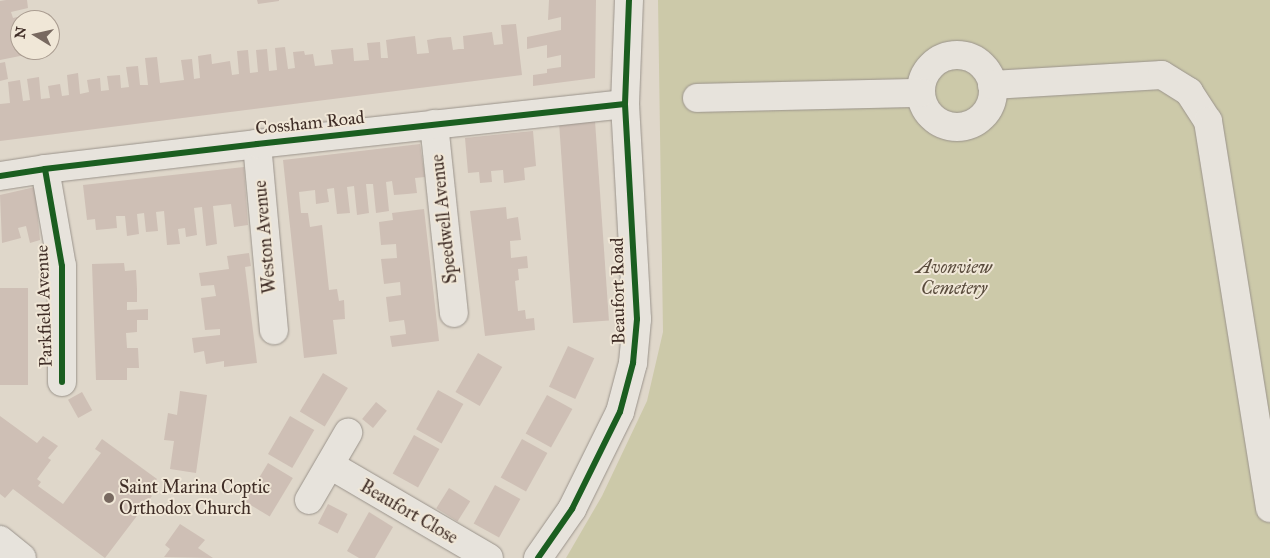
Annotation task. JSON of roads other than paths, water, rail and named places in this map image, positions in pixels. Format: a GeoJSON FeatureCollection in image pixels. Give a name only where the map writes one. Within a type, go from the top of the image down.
{"type":"FeatureCollection","features":[{"type":"Feature","properties":{"kind":"street","name":"Beaufort Road"},"geometry":{"type":"LineString","coordinates":[[538,558],[572,509],[620,412],[633,363],[637,319],[625,104],[628,0]]}},
{"type":"Feature","properties":{"kind":"street"},"geometry":{"type":"LineString","coordinates":[[961,55],[976,60],[987,71],[992,85],[992,100],[985,112],[975,122],[961,126],[950,126],[938,122],[929,114],[923,104],[921,92],[924,77],[932,64],[946,56],[961,55]]}},
{"type":"Feature","properties":{"kind":"street"},"geometry":{"type":"LineString","coordinates":[[992,85],[1162,75],[1189,92],[1208,121],[1270,508]]}},
{"type":"Feature","properties":{"kind":"street"},"geometry":{"type":"LineString","coordinates":[[697,98],[921,92]]}},
{"type":"Feature","properties":{"kind":"street","name":"Cossham Road"},"geometry":{"type":"LineString","coordinates":[[0,176],[257,144],[625,104]]}},
{"type":"Feature","properties":{"kind":"street","name":"Speedwell Avenue"},"geometry":{"type":"LineString","coordinates":[[434,124],[454,313]]}},
{"type":"Feature","properties":{"kind":"street","name":"Weston Avenue"},"geometry":{"type":"LineString","coordinates":[[257,144],[274,330]]}},
{"type":"Feature","properties":{"kind":"street","name":"Parkfield Avenue"},"geometry":{"type":"LineString","coordinates":[[45,169],[62,266],[62,382]]}},
{"type":"Feature","properties":{"kind":"street"},"geometry":{"type":"LineString","coordinates":[[309,500],[348,433]]}},
{"type":"Feature","properties":{"kind":"street","name":"Beaufort Close"},"geometry":{"type":"LineString","coordinates":[[330,465],[489,558]]}},
{"type":"Feature","properties":{"kind":"street"},"geometry":{"type":"LineString","coordinates":[[0,540],[22,558]]}},
{"type":"Feature","properties":{"kind":"place","name":"Saint Marina Coptic Orthodox Church"},"geometry":{"type":"Point","coordinates":[109,498]}},
{"type":"Feature","properties":{"kind":"park label","name":"Avonview Cemetery"},"geometry":{"type":"Point","coordinates":[954,278]}}]}
